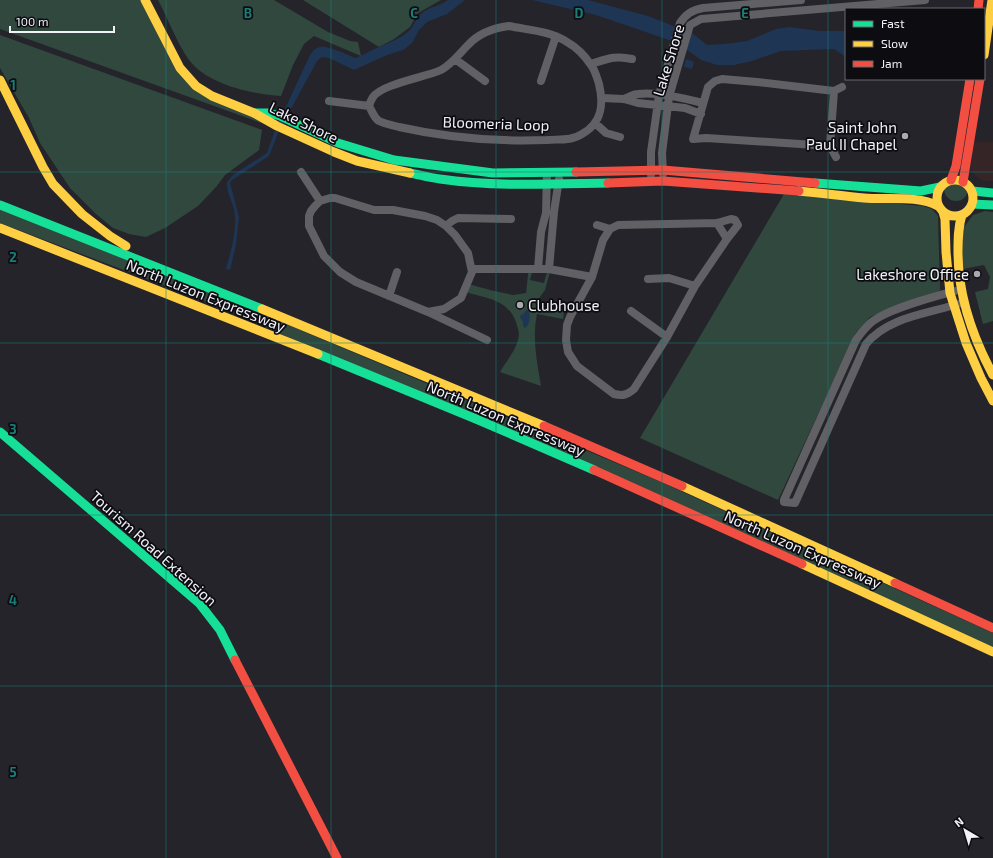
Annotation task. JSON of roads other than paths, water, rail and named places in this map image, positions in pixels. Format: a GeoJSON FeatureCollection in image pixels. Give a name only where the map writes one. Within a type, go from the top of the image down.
{"type":"FeatureCollection","features":[{"type":"Feature","properties":{"kind":"main road"},"geometry":{"type":"LineString","coordinates":[[145,0],[180,68],[187,77],[196,86],[212,96],[254,113]]}},
{"type":"Feature","properties":{"kind":"main road"},"geometry":{"type":"LineString","coordinates":[[985,47],[991,4]]}},
{"type":"Feature","properties":{"kind":"main road"},"geometry":{"type":"LineString","coordinates":[[0,80],[53,184],[82,214],[110,236],[176,273]]}},
{"type":"Feature","properties":{"kind":"main road"},"geometry":{"type":"LineString","coordinates":[[951,180],[956,166],[970,80]]}},
{"type":"Feature","properties":{"kind":"main road"},"geometry":{"type":"LineString","coordinates":[[963,182],[980,80]]}},
{"type":"Feature","properties":{"kind":"main road","name":"Lake Shore"},"geometry":{"type":"LineString","coordinates":[[254,113],[269,113],[280,116],[338,143],[394,160],[493,173],[560,173],[652,169],[868,188],[921,191],[940,187]]}},
{"type":"Feature","properties":{"kind":"main road","name":"Lake Shore"},"geometry":{"type":"LineString","coordinates":[[254,113],[287,131],[357,161],[440,179],[491,183],[548,184],[662,181],[772,188],[865,198],[920,200],[931,202],[940,209]]}},
{"type":"Feature","properties":{"kind":"main road"},"geometry":{"type":"LineString","coordinates":[[993,375],[979,347],[960,290],[957,258],[958,230],[962,216],[970,209],[974,198],[972,191],[963,182],[951,180],[940,187],[937,196],[940,209],[945,219],[946,252],[950,293],[962,332],[976,367],[993,401]]}},
{"type":"Feature","properties":{"kind":"main road"},"geometry":{"type":"LineString","coordinates":[[972,191],[993,193]]}},
{"type":"Feature","properties":{"kind":"main road"},"geometry":{"type":"LineString","coordinates":[[972,204],[993,205]]}},
{"type":"Feature","properties":{"kind":"main road","name":"North Luzon Expressway"},"geometry":{"type":"LineString","coordinates":[[0,205],[176,273],[548,428],[846,559],[993,628]]}},
{"type":"Feature","properties":{"kind":"main road"},"geometry":{"type":"LineString","coordinates":[[940,209],[950,216],[962,216]]}},
{"type":"Feature","properties":{"kind":"main road","name":"North Luzon Expressway"},"geometry":{"type":"LineString","coordinates":[[0,228],[347,367],[542,448],[836,579],[993,652]]}},
{"type":"Feature","properties":{"kind":"main road"},"geometry":{"type":"LineString","coordinates":[[955,309],[965,306]]}},
{"type":"Feature","properties":{"kind":"main road","name":"Tourism Road Extension"},"geometry":{"type":"LineString","coordinates":[[0,432],[199,603],[220,630],[337,858]]}},
{"type":"Feature","properties":{"kind":"street","name":"Lake Shore"},"geometry":{"type":"LineString","coordinates":[[651,181],[651,152],[659,95],[680,23],[685,16],[695,9],[801,0]]}},
{"type":"Feature","properties":{"kind":"street","name":"Lake Shore"},"geometry":{"type":"LineString","coordinates":[[662,181],[662,153],[669,97],[692,24],[702,19],[925,0]]}},
{"type":"Feature","properties":{"kind":"street"},"geometry":{"type":"LineString","coordinates":[[685,16],[692,24]]}},
{"type":"Feature","properties":{"kind":"street"},"geometry":{"type":"LineString","coordinates":[[329,101],[369,106],[372,98],[379,92],[399,83],[442,69],[455,59],[468,44],[488,30],[509,26],[556,36],[576,48],[591,64],[595,72],[602,98],[600,112],[595,123],[606,132],[620,137]]}},
{"type":"Feature","properties":{"kind":"street"},"geometry":{"type":"LineString","coordinates":[[541,81],[556,36]]}},
{"type":"Feature","properties":{"kind":"street"},"geometry":{"type":"LineString","coordinates":[[591,64],[620,56],[632,59]]}},
{"type":"Feature","properties":{"kind":"street"},"geometry":{"type":"LineString","coordinates":[[455,59],[485,82]]}},
{"type":"Feature","properties":{"kind":"street"},"geometry":{"type":"LineString","coordinates":[[830,146],[706,138],[693,139],[708,87],[715,81],[722,79],[834,91],[842,87]]}},
{"type":"Feature","properties":{"kind":"street"},"geometry":{"type":"LineString","coordinates":[[834,91],[830,146],[836,157]]}},
{"type":"Feature","properties":{"kind":"street"},"geometry":{"type":"LineString","coordinates":[[624,99],[639,94],[659,95],[703,103]]}},
{"type":"Feature","properties":{"kind":"street"},"geometry":{"type":"LineString","coordinates":[[602,98],[624,99],[632,102],[685,108],[701,114]]}},
{"type":"Feature","properties":{"kind":"street","name":"Bloomeria Loop"},"geometry":{"type":"LineString","coordinates":[[369,106],[378,120],[385,123],[430,134],[487,140],[535,141],[573,139],[582,134],[595,123]]}},
{"type":"Feature","properties":{"kind":"street"},"geometry":{"type":"LineString","coordinates":[[301,172],[320,200]]}},
{"type":"Feature","properties":{"kind":"street"},"geometry":{"type":"LineString","coordinates":[[547,172],[550,213],[550,269]]}},
{"type":"Feature","properties":{"kind":"street"},"geometry":{"type":"LineString","coordinates":[[538,269],[540,232],[550,213],[559,184],[560,173]]}},
{"type":"Feature","properties":{"kind":"street"},"geometry":{"type":"LineString","coordinates":[[428,312],[444,309],[461,298],[471,276],[472,269],[468,252],[455,235],[437,220],[425,216],[393,210],[374,210],[335,198],[320,200],[309,216],[310,226],[324,256],[340,272],[356,282],[428,312],[487,340]]}},
{"type":"Feature","properties":{"kind":"street"},"geometry":{"type":"LineString","coordinates":[[446,226],[458,218],[511,219]]}},
{"type":"Feature","properties":{"kind":"street"},"geometry":{"type":"LineString","coordinates":[[731,220],[735,220],[738,225],[695,286],[667,337],[634,389],[628,395],[621,396],[614,394],[587,375],[572,360],[568,352],[566,340],[567,326],[570,317],[592,277],[603,240],[610,229],[618,225],[717,223],[731,220]]}},
{"type":"Feature","properties":{"kind":"street"},"geometry":{"type":"LineString","coordinates":[[717,223],[727,239]]}},
{"type":"Feature","properties":{"kind":"street"},"geometry":{"type":"LineString","coordinates":[[596,225],[610,229]]}},
{"type":"Feature","properties":{"kind":"street"},"geometry":{"type":"LineString","coordinates":[[472,269],[550,269],[592,277]]}},
{"type":"Feature","properties":{"kind":"street"},"geometry":{"type":"LineString","coordinates":[[389,296],[397,272]]}},
{"type":"Feature","properties":{"kind":"street"},"geometry":{"type":"LineString","coordinates":[[648,279],[669,278],[695,286]]}},
{"type":"Feature","properties":{"kind":"street"},"geometry":{"type":"LineString","coordinates":[[955,309],[893,323],[873,335],[866,344],[795,503],[784,502],[856,340],[873,321],[885,315],[902,308],[960,290]]}},
{"type":"Feature","properties":{"kind":"street"},"geometry":{"type":"LineString","coordinates":[[631,311],[667,337]]}},
{"type":"Feature","properties":{"kind":"street"},"geometry":{"type":"LineString","coordinates":[[856,340],[866,344]]}},
{"type":"Feature","properties":{"kind":"water"},"geometry":{"type":"Polygon","coordinates":[[[448,0],[465,0],[447,14],[427,22],[419,30],[412,43],[403,50],[387,55],[354,70],[329,58],[322,57],[317,61],[279,131],[269,156],[232,180],[230,183],[239,217],[236,245],[230,270],[226,269],[235,224],[234,209],[228,193],[227,182],[233,175],[267,153],[275,130],[312,52],[320,47],[327,47],[355,58],[358,57],[403,36],[410,30],[421,14],[448,0]]]}},
{"type":"Feature","properties":{"kind":"water"},"geometry":{"type":"Polygon","coordinates":[[[532,0],[588,0],[648,16],[692,33],[707,45],[747,41],[776,29],[789,27],[820,31],[845,31],[845,56],[834,49],[781,51],[752,61],[734,65],[717,65],[701,60],[669,40],[596,15],[532,0]]]}},
{"type":"Feature","properties":{"kind":"water"},"geometry":{"type":"Polygon","coordinates":[[[686,59],[694,62],[692,69],[684,67],[686,59]]]}},
{"type":"Feature","properties":{"kind":"water"},"geometry":{"type":"Polygon","coordinates":[[[528,310],[530,320],[525,328],[520,317],[525,311],[528,310]]]}},
{"type":"Feature","properties":{"kind":"place","name":"Saint John Paul II Chapel"},"geometry":{"type":"Point","coordinates":[905,136]}},
{"type":"Feature","properties":{"kind":"place","name":"Lakeshore Office"},"geometry":{"type":"Point","coordinates":[977,274]}},
{"type":"Feature","properties":{"kind":"place","name":"Clubhouse"},"geometry":{"type":"Point","coordinates":[520,305]}}]}
